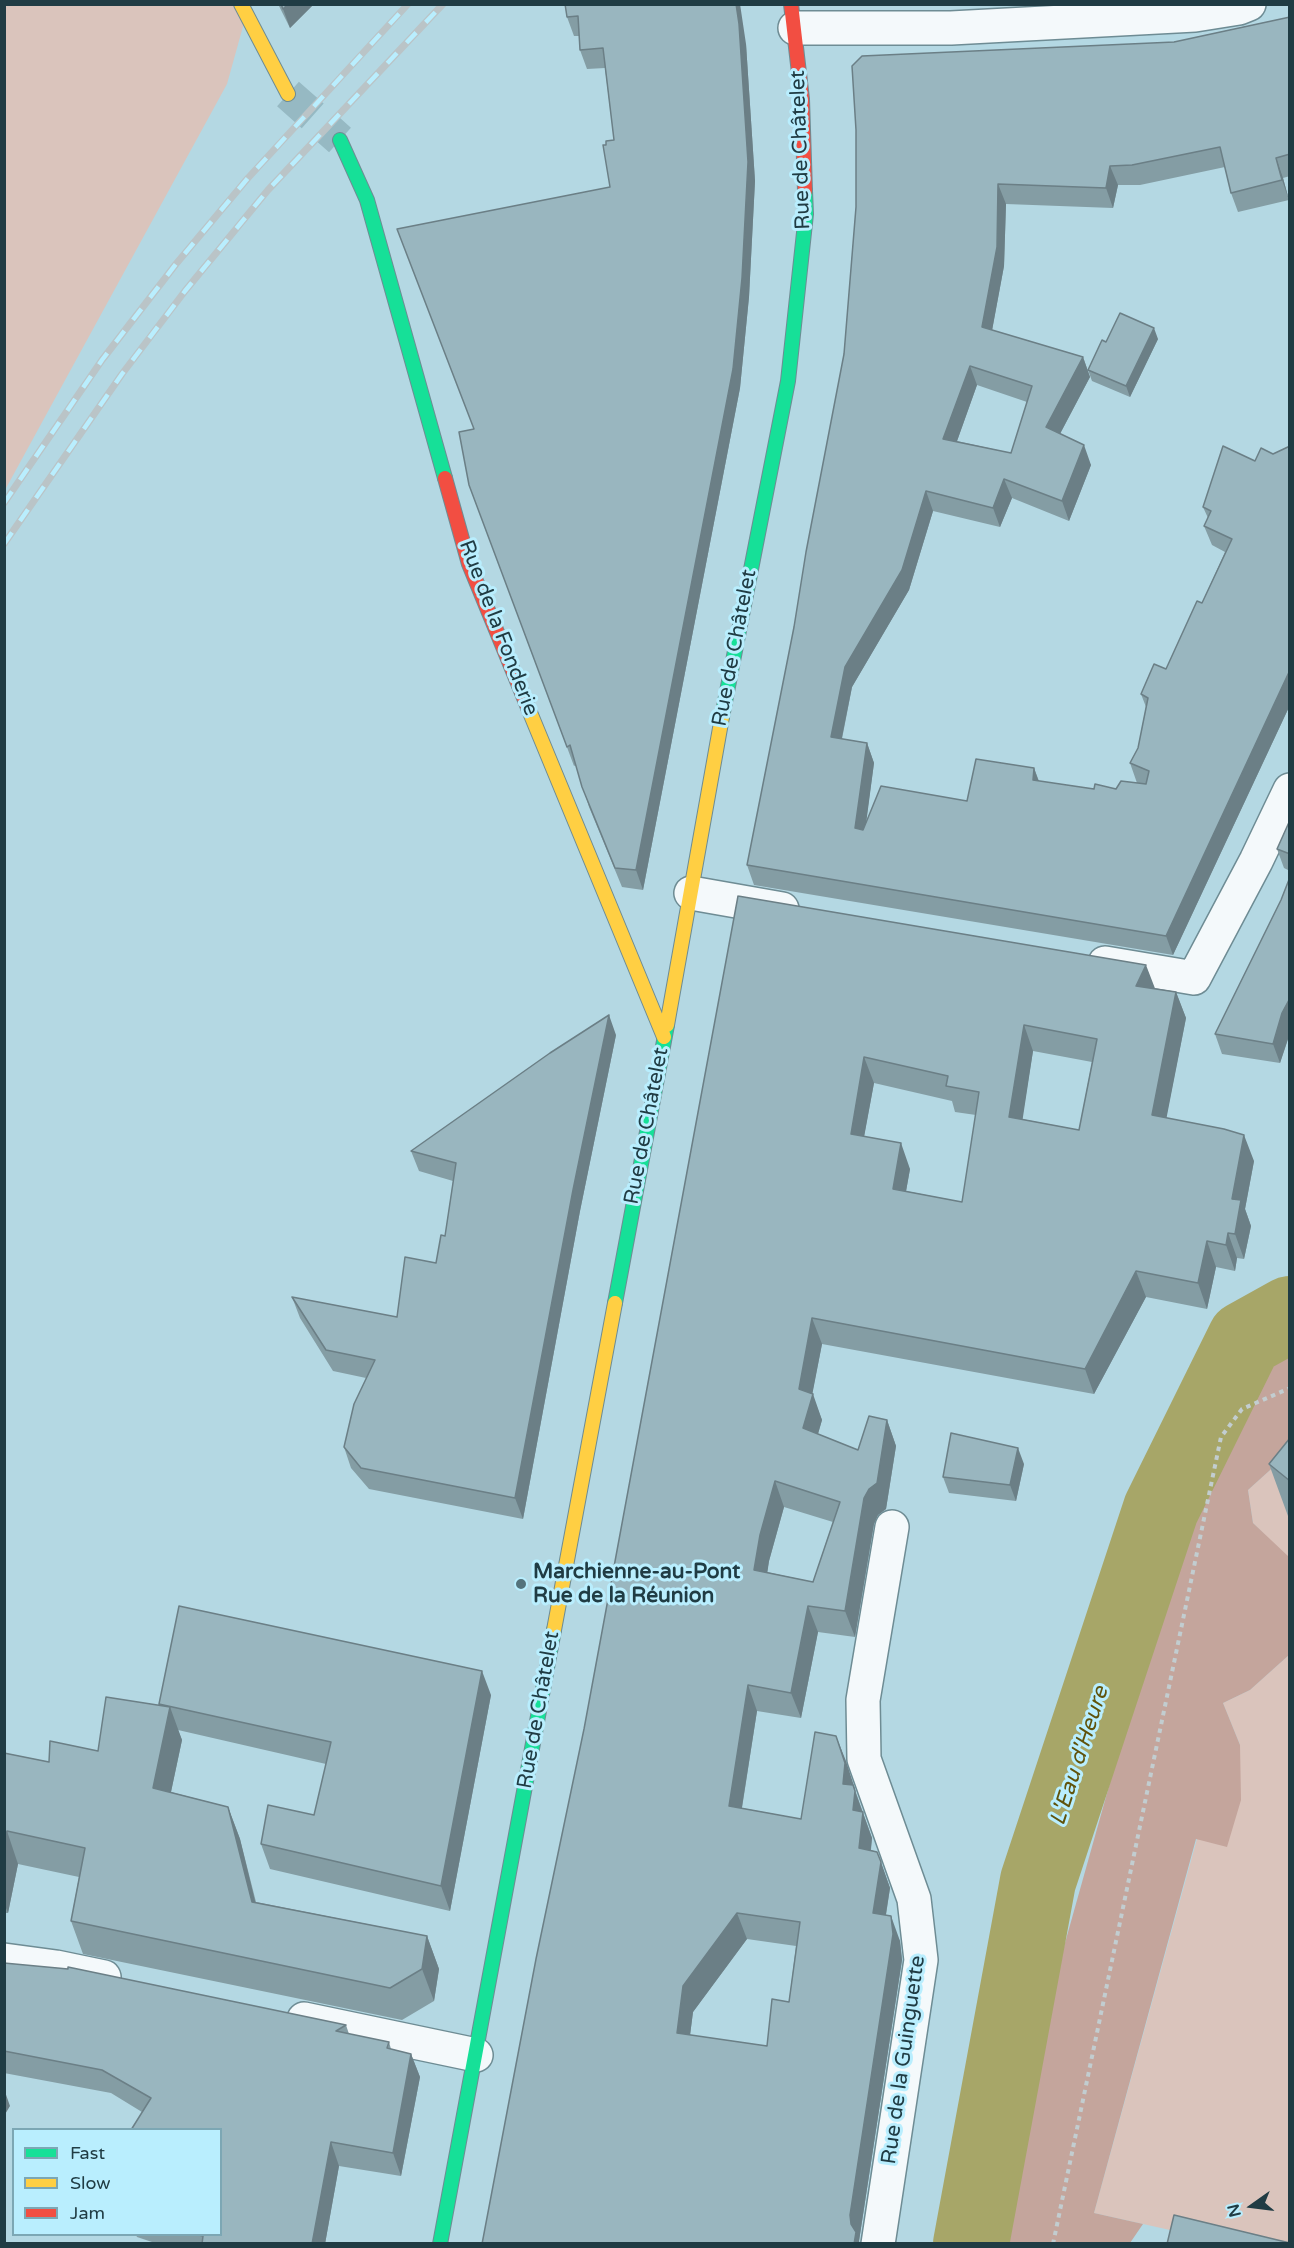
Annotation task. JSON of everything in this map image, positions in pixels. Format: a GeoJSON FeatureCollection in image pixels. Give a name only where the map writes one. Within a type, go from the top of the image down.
{"type":"FeatureCollection","features":[{"type":"Feature","properties":{"kind":"main road"},"geometry":{"type":"LineString","coordinates":[[241,4],[288,94]]}},
{"type":"Feature","properties":{"kind":"main road","name":"Rue de Châtelet"},"geometry":{"type":"LineString","coordinates":[[440,2244],[691,893],[725,698],[788,381],[806,214],[802,99],[793,16]]}},
{"type":"Feature","properties":{"kind":"main road","name":"Rue de la Fonderie"},"geometry":{"type":"LineString","coordinates":[[340,140],[367,200],[470,564],[664,1037]]}},
{"type":"Feature","properties":{"kind":"street"},"geometry":{"type":"LineString","coordinates":[[793,16],[951,28],[1195,15],[1239,8],[1249,4]]}},
{"type":"Feature","properties":{"kind":"street"},"geometry":{"type":"LineString","coordinates":[[1077,958],[1194,978],[1256,861],[1290,790]]}},
{"type":"Feature","properties":{"kind":"street"},"geometry":{"type":"LineString","coordinates":[[691,893],[806,912]]}},
{"type":"Feature","properties":{"kind":"street","name":"Rue de la Guinguette"},"geometry":{"type":"LineString","coordinates":[[878,2244],[921,1960],[914,1899],[864,1759],[863,1700],[892,1527]]}},
{"type":"Feature","properties":{"kind":"street"},"geometry":{"type":"LineString","coordinates":[[4,1960],[56,1967],[137,1984]]}},
{"type":"Feature","properties":{"kind":"street"},"geometry":{"type":"LineString","coordinates":[[277,2013],[476,2055]]}},
{"type":"Feature","properties":{"kind":"path"},"geometry":{"type":"LineString","coordinates":[[1053,2244],[1221,1437],[1242,1408],[1290,1388]]}},
{"type":"Feature","properties":{"kind":"shaded area"},"geometry":{"type":"Polygon","coordinates":[[[5,5],[249,5],[227,84],[5,490],[5,5]]]}},
{"type":"Feature","properties":{"kind":"shaded area"},"geometry":{"type":"Polygon","coordinates":[[[1289,1352],[1289,1453],[1248,1490],[1253,1523],[1289,1557],[1289,1655],[1250,1690],[1223,1703],[1240,1745],[1241,1800],[1227,1847],[1196,1839],[1094,2213],[1143,2224],[1130,2243],[997,2244],[1002,2197],[1040,2032],[1120,1747],[1161,1579],[1208,1437],[1259,1366],[1289,1352]]]}},
{"type":"Feature","properties":{"kind":"shaded area"},"geometry":{"type":"Polygon","coordinates":[[[1289,1453],[1289,1559],[1253,1523],[1248,1490],[1289,1453]]]}},
{"type":"Feature","properties":{"kind":"shaded area"},"geometry":{"type":"Polygon","coordinates":[[[1289,1655],[1289,2243],[1228,2243],[1094,2213],[1197,1839],[1240,1745],[1223,1703],[1250,1690],[1289,1655]]]}},
{"type":"Feature","properties":{"kind":"building"},"geometry":{"type":"Polygon","coordinates":[[[565,4],[736,4],[739,24],[748,162],[742,278],[733,369],[636,870],[615,868],[582,787],[570,745],[567,747],[469,485],[459,432],[474,429],[397,229],[610,187],[603,145],[606,145],[606,141],[614,140],[603,48],[580,50],[578,16],[567,17],[565,4]]]}},
{"type":"Feature","properties":{"kind":"building"},"geometry":{"type":"Polygon","coordinates":[[[1290,17],[1290,154],[1276,158],[1282,180],[1231,193],[1220,147],[1132,165],[1110,166],[1106,188],[998,184],[997,247],[982,327],[1083,357],[1046,427],[1084,445],[1062,501],[1004,479],[993,508],[926,491],[902,570],[845,667],[831,737],[867,743],[855,828],[863,830],[881,786],[967,801],[976,759],[1034,768],[1033,780],[1094,789],[1095,784],[1116,789],[1121,781],[1146,784],[1149,771],[1130,763],[1138,748],[1148,698],[1141,694],[1154,664],[1166,669],[1197,601],[1202,603],[1232,539],[1204,526],[1211,511],[1203,507],[1223,446],[1255,461],[1261,448],[1273,454],[1290,446],[1290,670],[1166,936],[747,865],[844,354],[856,207],[856,130],[852,66],[862,56],[1174,42],[1290,17]],[[970,366],[943,439],[1011,453],[1032,386],[970,366]]]}},
{"type":"Feature","properties":{"kind":"building"},"geometry":{"type":"Polygon","coordinates":[[[1120,313],[1154,328],[1126,386],[1088,370],[1102,340],[1106,342],[1120,313]]]}},
{"type":"Feature","properties":{"kind":"building"},"geometry":{"type":"Polygon","coordinates":[[[1290,820],[1290,854],[1277,849],[1290,820]]]}},
{"type":"Feature","properties":{"kind":"building"},"geometry":{"type":"Polygon","coordinates":[[[1290,877],[1290,998],[1282,1013],[1273,1044],[1215,1034],[1281,900],[1290,877]]]}},
{"type":"Feature","properties":{"kind":"building"},"geometry":{"type":"Polygon","coordinates":[[[738,896],[1146,965],[1136,986],[1176,992],[1152,1115],[1244,1135],[1232,1199],[1241,1200],[1235,1234],[1228,1233],[1226,1245],[1207,1241],[1198,1283],[1136,1271],[1085,1369],[812,1318],[799,1389],[813,1394],[803,1428],[858,1450],[869,1416],[887,1420],[877,1483],[869,1489],[864,1498],[845,1611],[808,1606],[791,1693],[748,1685],[729,1806],[801,1819],[815,1732],[836,1736],[845,1763],[843,1784],[853,1785],[855,1791],[853,1810],[863,1812],[859,1848],[877,1852],[881,1862],[873,1913],[891,1916],[893,1934],[850,2215],[851,2224],[856,2232],[854,2244],[482,2244],[536,1959],[584,1729],[738,896]],[[1024,1025],[1009,1117],[1079,1130],[1097,1039],[1024,1025]],[[864,1057],[851,1134],[901,1143],[893,1189],[962,1202],[979,1092],[946,1086],[948,1076],[864,1057]],[[775,1481],[760,1535],[754,1570],[813,1582],[840,1502],[775,1481]],[[737,1913],[683,1986],[677,2033],[767,2046],[772,1999],[789,2002],[800,1922],[737,1913]]]}},
{"type":"Feature","properties":{"kind":"building"},"geometry":{"type":"Polygon","coordinates":[[[609,1015],[573,1190],[515,1498],[361,1468],[344,1447],[354,1404],[375,1360],[326,1350],[292,1297],[397,1317],[405,1257],[436,1263],[441,1235],[445,1236],[456,1163],[411,1151],[550,1053],[609,1015]]]}},
{"type":"Feature","properties":{"kind":"building"},"geometry":{"type":"Polygon","coordinates":[[[951,1433],[1018,1448],[1010,1485],[943,1477],[951,1433]]]}},
{"type":"Feature","properties":{"kind":"building"},"geometry":{"type":"Polygon","coordinates":[[[1290,1438],[1290,1481],[1269,1464],[1290,1438]]]}},
{"type":"Feature","properties":{"kind":"building"},"geometry":{"type":"Polygon","coordinates":[[[179,1606],[482,1671],[441,1886],[261,1844],[268,1805],[314,1815],[331,1742],[159,1704],[179,1606]]]}},
{"type":"Feature","properties":{"kind":"building"},"geometry":{"type":"Polygon","coordinates":[[[106,1697],[170,1707],[153,1788],[228,1807],[252,1902],[427,1936],[422,1969],[390,1988],[71,1921],[85,1848],[7,1831],[4,1842],[4,1753],[49,1762],[50,1741],[98,1751],[106,1697]]]}},
{"type":"Feature","properties":{"kind":"building"},"geometry":{"type":"Polygon","coordinates":[[[4,1963],[68,1969],[68,1967],[346,2025],[336,2031],[389,2042],[387,2048],[411,2054],[393,2153],[331,2142],[312,2244],[202,2244],[203,2236],[222,2236],[222,2128],[132,2128],[151,2098],[102,2070],[4,2051],[4,1963]]]}},
{"type":"Feature","properties":{"kind":"building"},"geometry":{"type":"Polygon","coordinates":[[[1174,2215],[1290,2243],[1290,2244],[1167,2244],[1174,2215]]]}},
{"type":"Feature","properties":{"kind":"waterway","name":"L'Eau d'Heure"},"geometry":{"type":"LineString","coordinates":[[971,2244],[1038,1881],[1161,1509],[1245,1339],[1290,1314]]}},
{"type":"Feature","properties":{"kind":"tunnel"},"geometry":{"type":"LineString","coordinates":[[288,94],[340,140]]}},
{"type":"Feature","properties":{"kind":"railway"},"geometry":{"type":"LineString","coordinates":[[4,503],[102,360],[176,264],[248,178],[408,4]]}},
{"type":"Feature","properties":{"kind":"railway"},"geometry":{"type":"LineString","coordinates":[[4,544],[122,374],[185,291],[268,190],[443,4]]}},
{"type":"Feature","properties":{"kind":"traffic: fast"},"geometry":{"type":"LineString","coordinates":[[340,140],[367,200],[445,478]]}},
{"type":"Feature","properties":{"kind":"traffic: fast"},"geometry":{"type":"LineString","coordinates":[[722,717],[788,381],[806,214],[805,191]]}},
{"type":"Feature","properties":{"kind":"traffic: fast"},"geometry":{"type":"LineString","coordinates":[[615,1303],[667,1025]]}},
{"type":"Feature","properties":{"kind":"traffic: fast"},"geometry":{"type":"LineString","coordinates":[[440,2244],[554,1630]]}},
{"type":"Feature","properties":{"kind":"traffic: slow"},"geometry":{"type":"LineString","coordinates":[[241,4],[288,94]]}},
{"type":"Feature","properties":{"kind":"traffic: slow"},"geometry":{"type":"LineString","coordinates":[[529,710],[664,1037]]}},
{"type":"Feature","properties":{"kind":"traffic: slow"},"geometry":{"type":"LineString","coordinates":[[667,1025],[722,717]]}},
{"type":"Feature","properties":{"kind":"traffic: slow"},"geometry":{"type":"LineString","coordinates":[[554,1630],[615,1303]]}},
{"type":"Feature","properties":{"kind":"traffic: jam"},"geometry":{"type":"LineString","coordinates":[[791,4],[802,99],[805,191]]}},
{"type":"Feature","properties":{"kind":"traffic: jam"},"geometry":{"type":"LineString","coordinates":[[445,478],[469,564],[529,710]]}},
{"type":"Feature","properties":{"kind":"place","name":"Marchienne-au-Pont Rue de la Réunion"},"geometry":{"type":"Point","coordinates":[521,1584]}}]}
